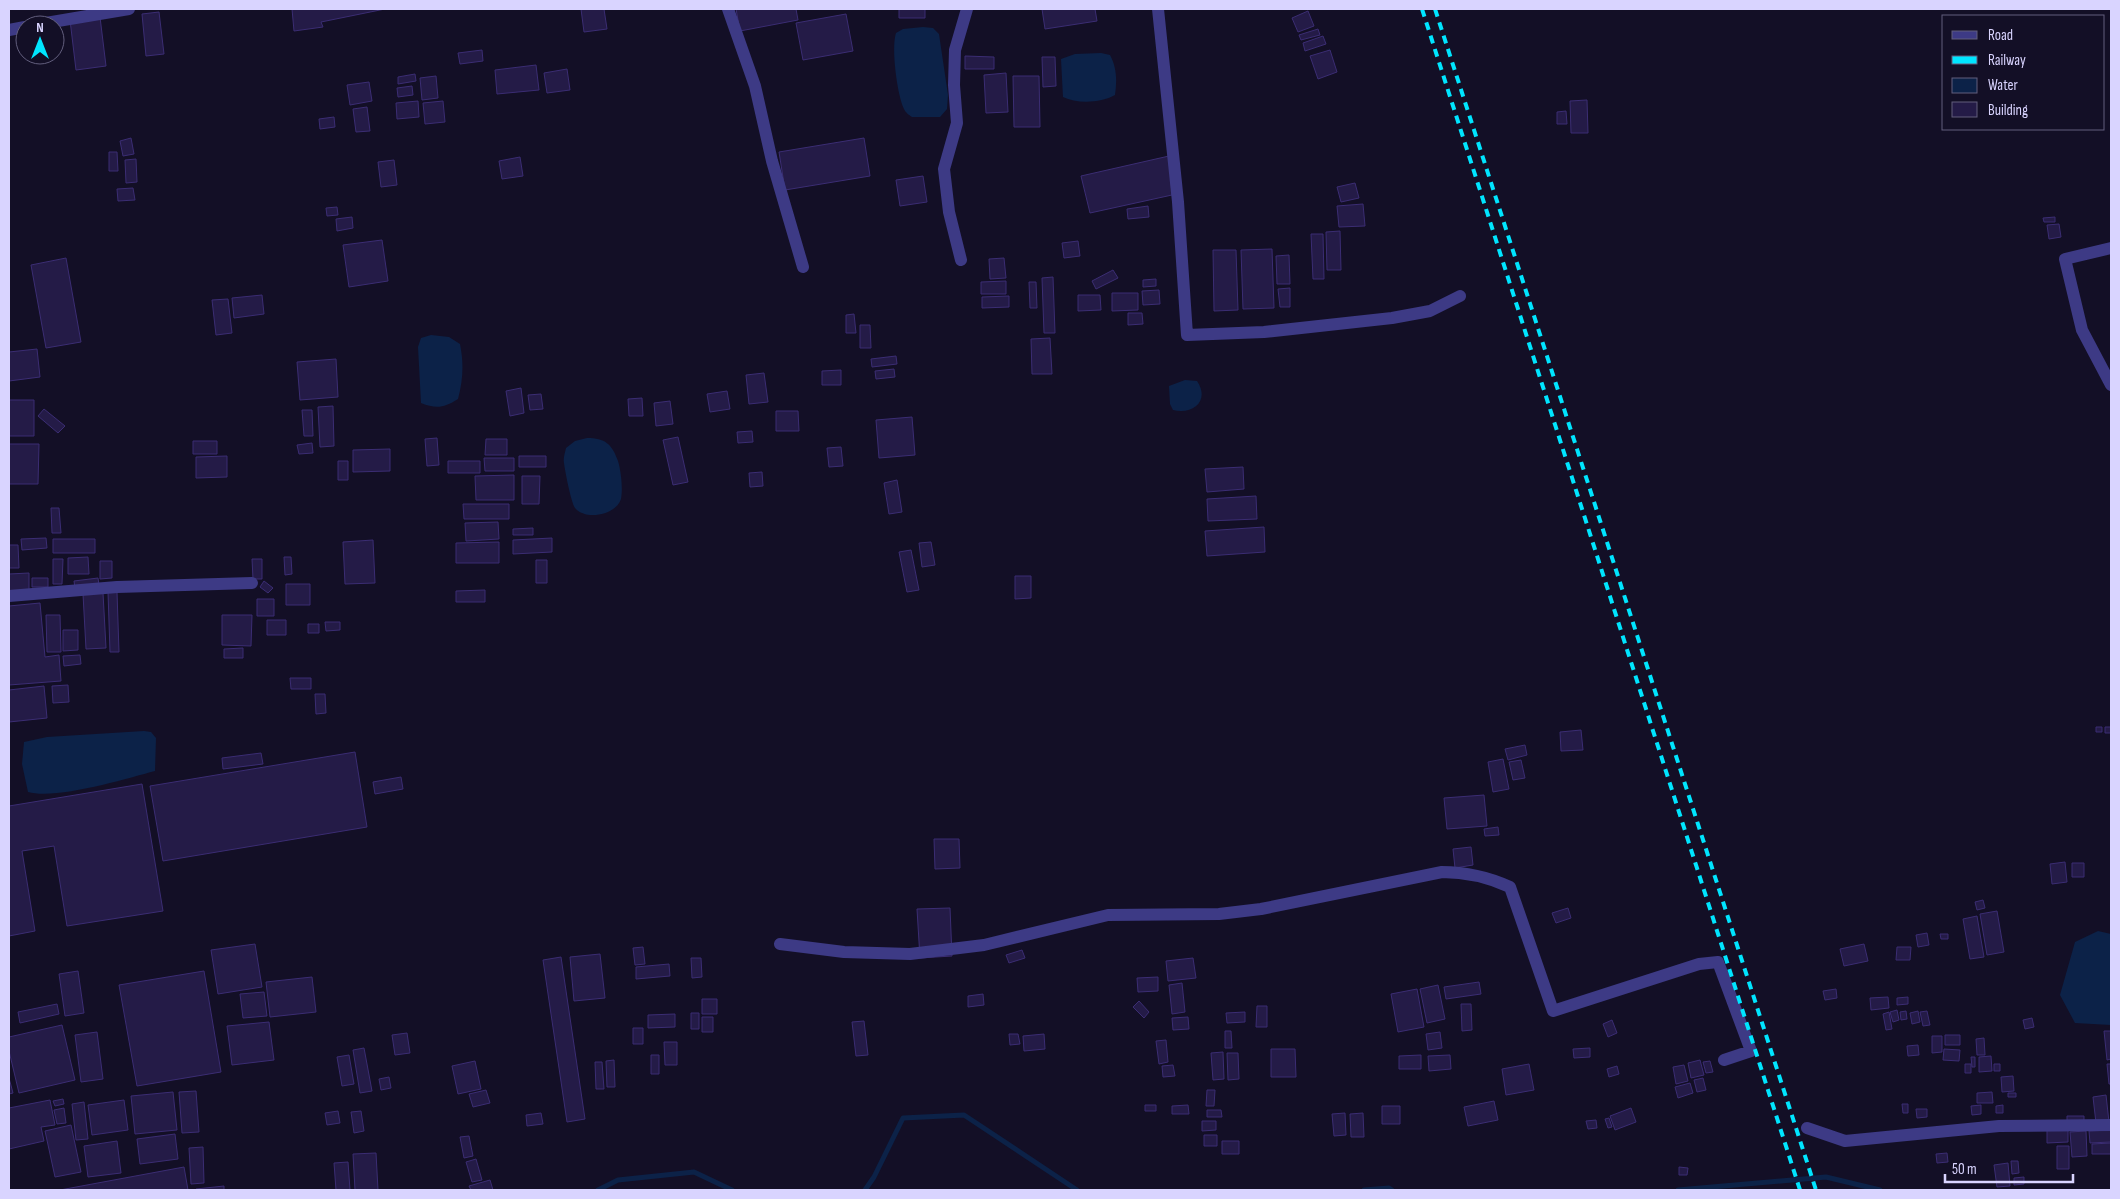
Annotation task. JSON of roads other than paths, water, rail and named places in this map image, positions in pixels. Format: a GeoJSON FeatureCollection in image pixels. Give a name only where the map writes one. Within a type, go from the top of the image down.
{"type":"FeatureCollection","features":[{"type":"Feature","properties":{"kind":"street"},"geometry":{"type":"LineString","coordinates":[[65,20],[129,9]]}},
{"type":"Feature","properties":{"kind":"street"},"geometry":{"type":"LineString","coordinates":[[728,9],[755,86],[772,161],[803,267]]}},
{"type":"Feature","properties":{"kind":"street"},"geometry":{"type":"LineString","coordinates":[[961,260],[950,212],[944,169],[957,123],[954,85],[955,50],[967,9]]}},
{"type":"Feature","properties":{"kind":"street"},"geometry":{"type":"LineString","coordinates":[[1158,9],[1178,202],[1187,334],[1264,332],[1392,318],[1430,311],[1460,296]]}},
{"type":"Feature","properties":{"kind":"street"},"geometry":{"type":"LineString","coordinates":[[2111,248],[2065,259],[2082,330],[2111,385]]}},
{"type":"Feature","properties":{"kind":"street"},"geometry":{"type":"LineString","coordinates":[[9,596],[117,586],[252,583]]}},
{"type":"Feature","properties":{"kind":"street"},"geometry":{"type":"LineString","coordinates":[[780,944],[844,952],[910,954],[984,945],[1108,914],[1219,914],[1261,909],[1442,872],[1465,872],[1490,878],[1510,887],[1553,1011],[1690,967],[1718,962],[1751,1051],[1724,1060]]}},
{"type":"Feature","properties":{"kind":"street"},"geometry":{"type":"LineString","coordinates":[[1807,1128],[1846,1141],[1999,1126],[2111,1125]]}},
{"type":"Feature","properties":{"kind":"water"},"geometry":{"type":"Polygon","coordinates":[[[933,28],[939,34],[948,95],[947,109],[940,117],[912,117],[908,114],[901,102],[897,82],[894,60],[896,33],[903,29],[933,28]]]}},
{"type":"Feature","properties":{"kind":"water"},"geometry":{"type":"Polygon","coordinates":[[[1101,53],[1110,55],[1114,65],[1115,95],[1103,100],[1089,102],[1075,101],[1063,97],[1061,59],[1075,54],[1101,53]]]}},
{"type":"Feature","properties":{"kind":"water"},"geometry":{"type":"Polygon","coordinates":[[[431,335],[449,337],[460,344],[462,358],[461,385],[458,399],[440,407],[421,403],[418,347],[421,338],[431,335]]]}},
{"type":"Feature","properties":{"kind":"water"},"geometry":{"type":"Polygon","coordinates":[[[1185,380],[1197,381],[1201,388],[1201,400],[1193,408],[1181,411],[1173,410],[1170,404],[1169,386],[1185,380]]]}},
{"type":"Feature","properties":{"kind":"water"},"geometry":{"type":"Polygon","coordinates":[[[587,438],[599,439],[607,443],[613,450],[618,461],[622,485],[621,499],[618,505],[607,512],[593,515],[580,512],[573,505],[564,459],[566,448],[575,441],[587,438]]]}},
{"type":"Feature","properties":{"kind":"water"},"geometry":{"type":"Polygon","coordinates":[[[151,732],[156,738],[155,771],[73,791],[40,794],[28,792],[22,764],[24,742],[47,737],[151,732]]]}},
{"type":"Feature","properties":{"kind":"water"},"geometry":{"type":"Polygon","coordinates":[[[2098,931],[2111,934],[2111,1025],[2075,1023],[2060,995],[2075,942],[2098,931]]]}},
{"type":"Feature","properties":{"kind":"waterway"},"geometry":{"type":"LineString","coordinates":[[865,1190],[874,1177],[903,1118],[964,1115],[1077,1190]]}},
{"type":"Feature","properties":{"kind":"waterway"},"geometry":{"type":"LineString","coordinates":[[598,1190],[618,1180],[694,1172],[732,1190]]}},
{"type":"Feature","properties":{"kind":"waterway"},"geometry":{"type":"LineString","coordinates":[[1678,1190],[1826,1177],[1880,1190]]}},
{"type":"Feature","properties":{"kind":"waterway"},"geometry":{"type":"LineString","coordinates":[[1364,1190],[1389,1188],[1392,1190]]}},
{"type":"Feature","properties":{"kind":"railway"},"geometry":{"type":"LineString","coordinates":[[1422,9],[1800,1190]]}},
{"type":"Feature","properties":{"kind":"railway"},"geometry":{"type":"LineString","coordinates":[[1435,9],[1816,1190]]}}]}
